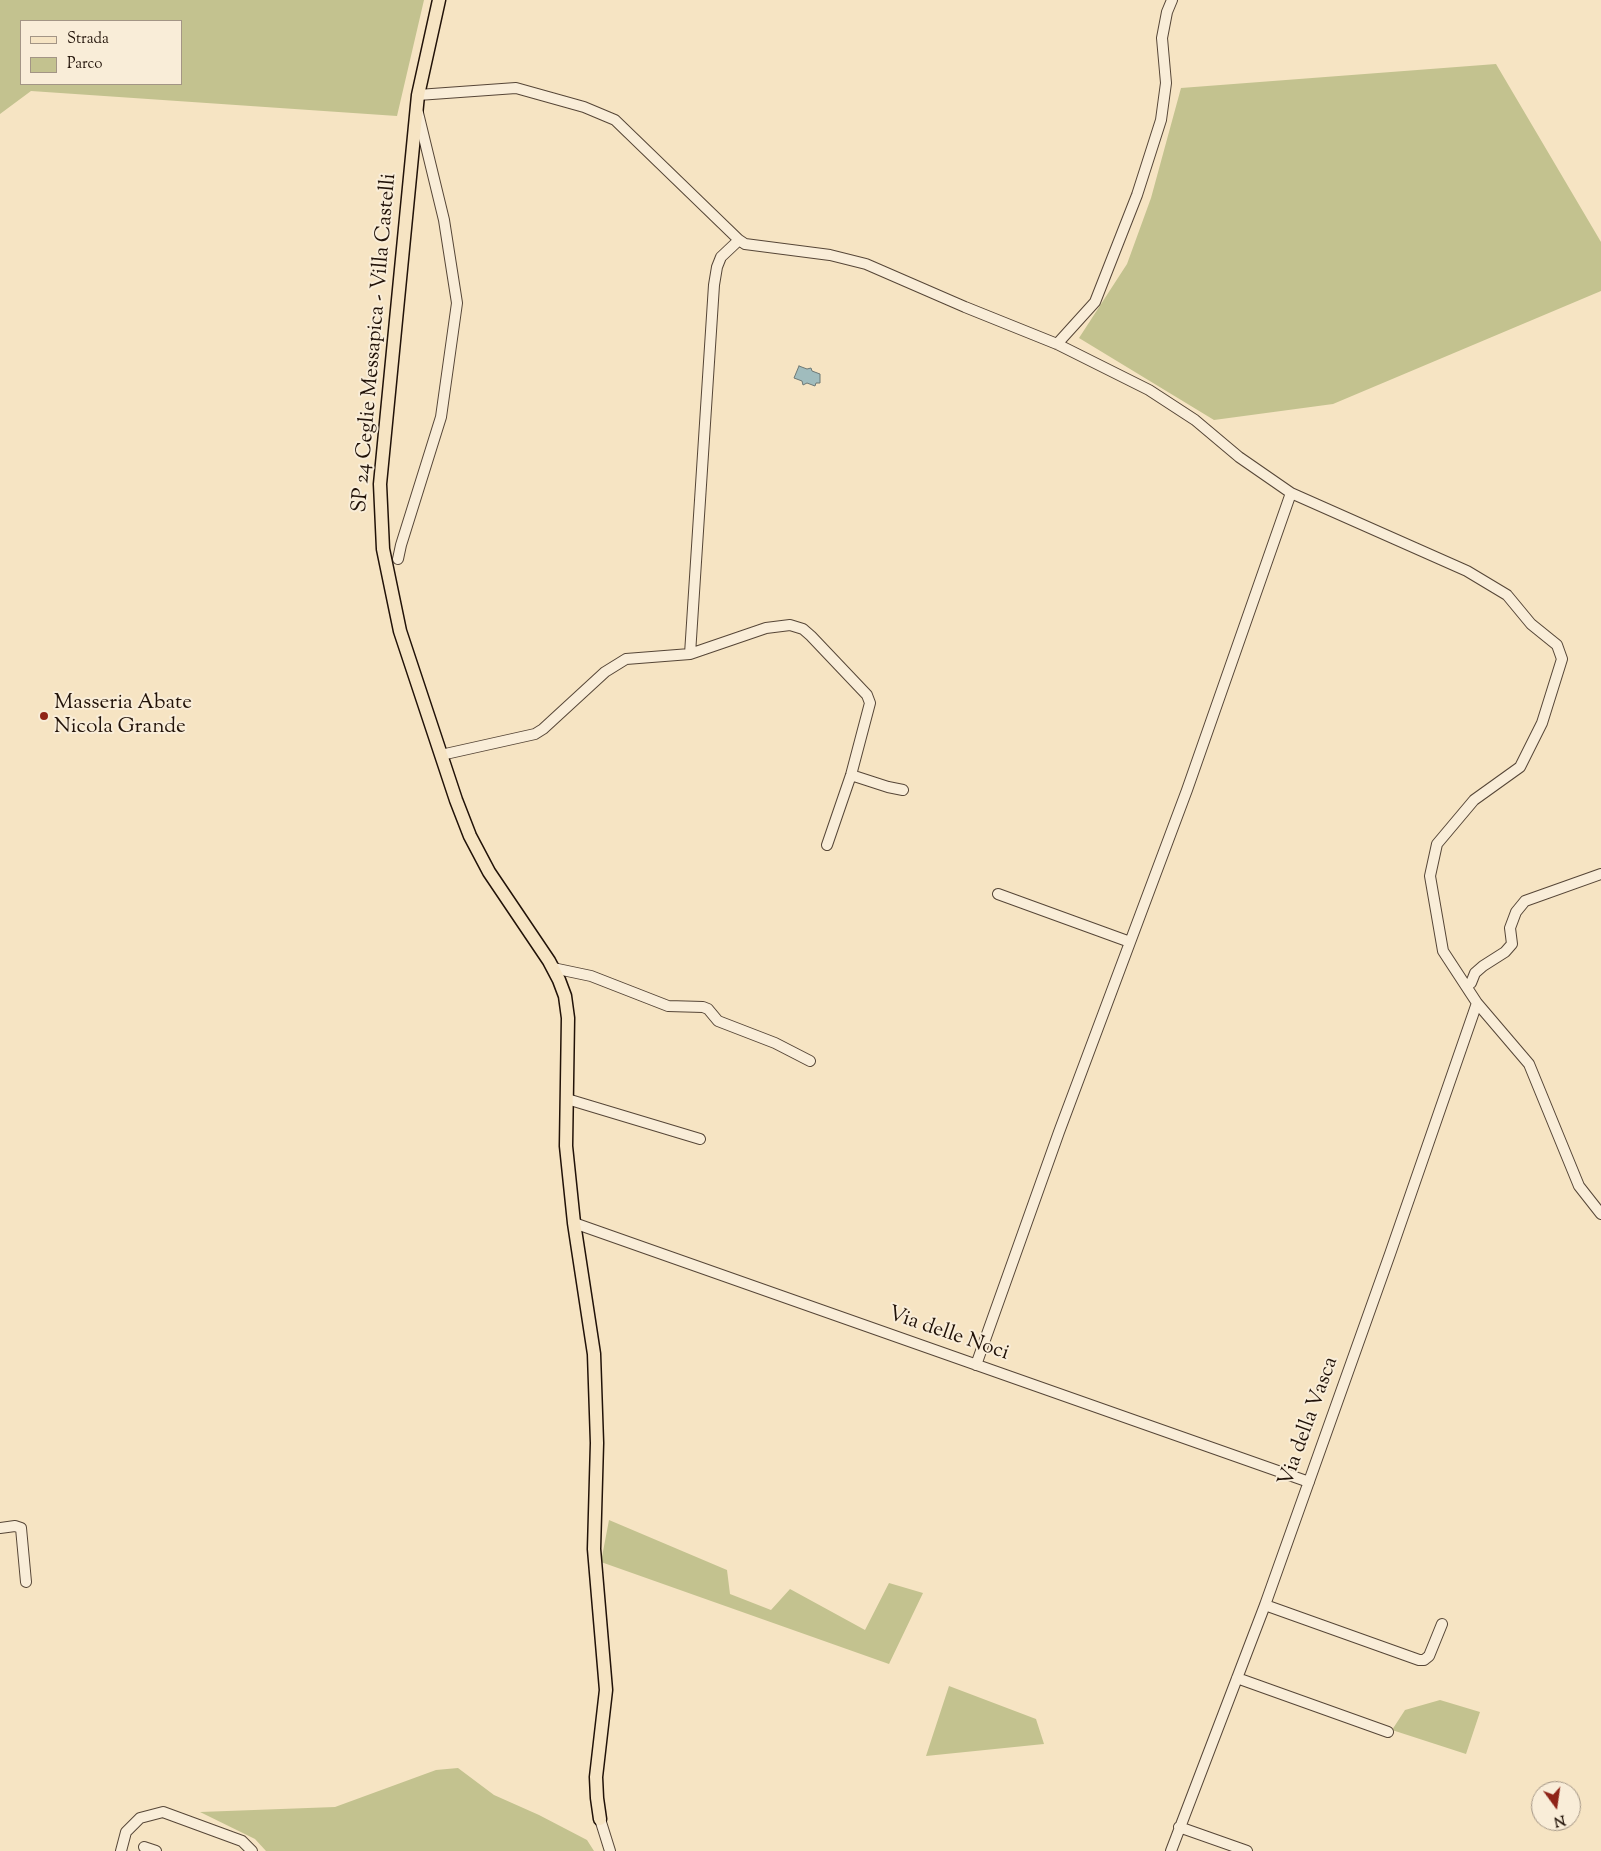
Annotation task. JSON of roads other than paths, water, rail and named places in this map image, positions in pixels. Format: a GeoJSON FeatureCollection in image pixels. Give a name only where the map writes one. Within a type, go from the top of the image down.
{"type":"FeatureCollection","features":[{"type":"Feature","properties":{"kind":"main road","name":"SP 24 Ceglie Messapica - Villa Castelli"},"geometry":{"type":"LineString","coordinates":[[439,0],[417,101],[380,484],[383,549],[400,630],[470,836],[481,859],[553,968],[565,996],[568,1018],[566,1146],[574,1223],[594,1354],[597,1443],[594,1549],[606,1690],[596,1777],[600,1819]]}},
{"type":"Feature","properties":{"kind":"street"},"geometry":{"type":"LineString","coordinates":[[1057,344],[1095,302],[1136,196],[1161,120],[1166,83],[1162,38],[1167,12],[1172,0]]}},
{"type":"Feature","properties":{"kind":"street"},"geometry":{"type":"LineString","coordinates":[[398,559],[441,417],[457,303],[444,220],[417,101],[516,88],[584,107],[615,120],[744,244],[830,255],[866,264],[1057,344],[1150,390],[1195,420],[1239,457],[1291,493],[1467,571],[1507,595],[1530,624],[1557,645],[1562,659],[1542,723],[1520,767],[1474,800],[1438,844],[1430,876],[1443,950],[1477,1003],[1529,1064],[1579,1186],[1601,1214]]}},
{"type":"Feature","properties":{"kind":"street"},"geometry":{"type":"LineString","coordinates":[[690,654],[714,285],[721,257],[738,240]]}},
{"type":"Feature","properties":{"kind":"street"},"geometry":{"type":"LineString","coordinates":[[976,1365],[1059,1132],[1187,790],[1291,493]]}},
{"type":"Feature","properties":{"kind":"street"},"geometry":{"type":"LineString","coordinates":[[383,549],[401,545]]}},
{"type":"Feature","properties":{"kind":"street"},"geometry":{"type":"LineString","coordinates":[[441,755],[535,734],[543,729],[605,672],[626,659],[690,654],[766,628],[790,625],[803,629],[811,636],[868,695],[870,703],[851,775],[827,845]]}},
{"type":"Feature","properties":{"kind":"street"},"geometry":{"type":"LineString","coordinates":[[851,775],[903,790]]}},
{"type":"Feature","properties":{"kind":"street"},"geometry":{"type":"LineString","coordinates":[[1466,985],[1471,983],[1475,973],[1512,944],[1510,928],[1516,912],[1525,901],[1601,874]]}},
{"type":"Feature","properties":{"kind":"street"},"geometry":{"type":"LineString","coordinates":[[998,894],[1130,942]]}},
{"type":"Feature","properties":{"kind":"street"},"geometry":{"type":"LineString","coordinates":[[553,968],[591,976],[668,1006],[708,1009],[718,1021],[775,1043],[810,1061]]}},
{"type":"Feature","properties":{"kind":"street","name":"Via della Vasca"},"geometry":{"type":"LineString","coordinates":[[1171,1851],[1265,1605],[1477,1003]]}},
{"type":"Feature","properties":{"kind":"street"},"geometry":{"type":"LineString","coordinates":[[567,1099],[700,1139]]}},
{"type":"Feature","properties":{"kind":"street","name":"Via delle Noci"},"geometry":{"type":"LineString","coordinates":[[574,1223],[1309,1482]]}},
{"type":"Feature","properties":{"kind":"street"},"geometry":{"type":"LineString","coordinates":[[0,1528],[15,1526],[21,1528],[26,1582]]}},
{"type":"Feature","properties":{"kind":"street"},"geometry":{"type":"LineString","coordinates":[[1265,1605],[1419,1660],[1424,1660],[1429,1656],[1442,1624]]}},
{"type":"Feature","properties":{"kind":"street"},"geometry":{"type":"LineString","coordinates":[[1237,1678],[1388,1732]]}},
{"type":"Feature","properties":{"kind":"street"},"geometry":{"type":"LineString","coordinates":[[121,1851],[126,1832],[140,1818],[163,1812],[242,1841],[252,1851]]}},
{"type":"Feature","properties":{"kind":"street"},"geometry":{"type":"LineString","coordinates":[[600,1819],[610,1851]]}},
{"type":"Feature","properties":{"kind":"street"},"geometry":{"type":"LineString","coordinates":[[1179,1827],[1247,1851]]}},
{"type":"Feature","properties":{"kind":"street"},"geometry":{"type":"LineString","coordinates":[[144,1847],[156,1851]]}},
{"type":"Feature","properties":{"kind":"water"},"geometry":{"type":"Polygon","coordinates":[[[799,366],[807,369],[811,368],[812,371],[820,374],[820,383],[816,383],[815,386],[807,383],[803,385],[802,381],[794,378],[799,366]]]}},
{"type":"Feature","properties":{"kind":"place","name":"Masseria Abate Nicola Grande"},"geometry":{"type":"Point","coordinates":[44,716]}}]}
